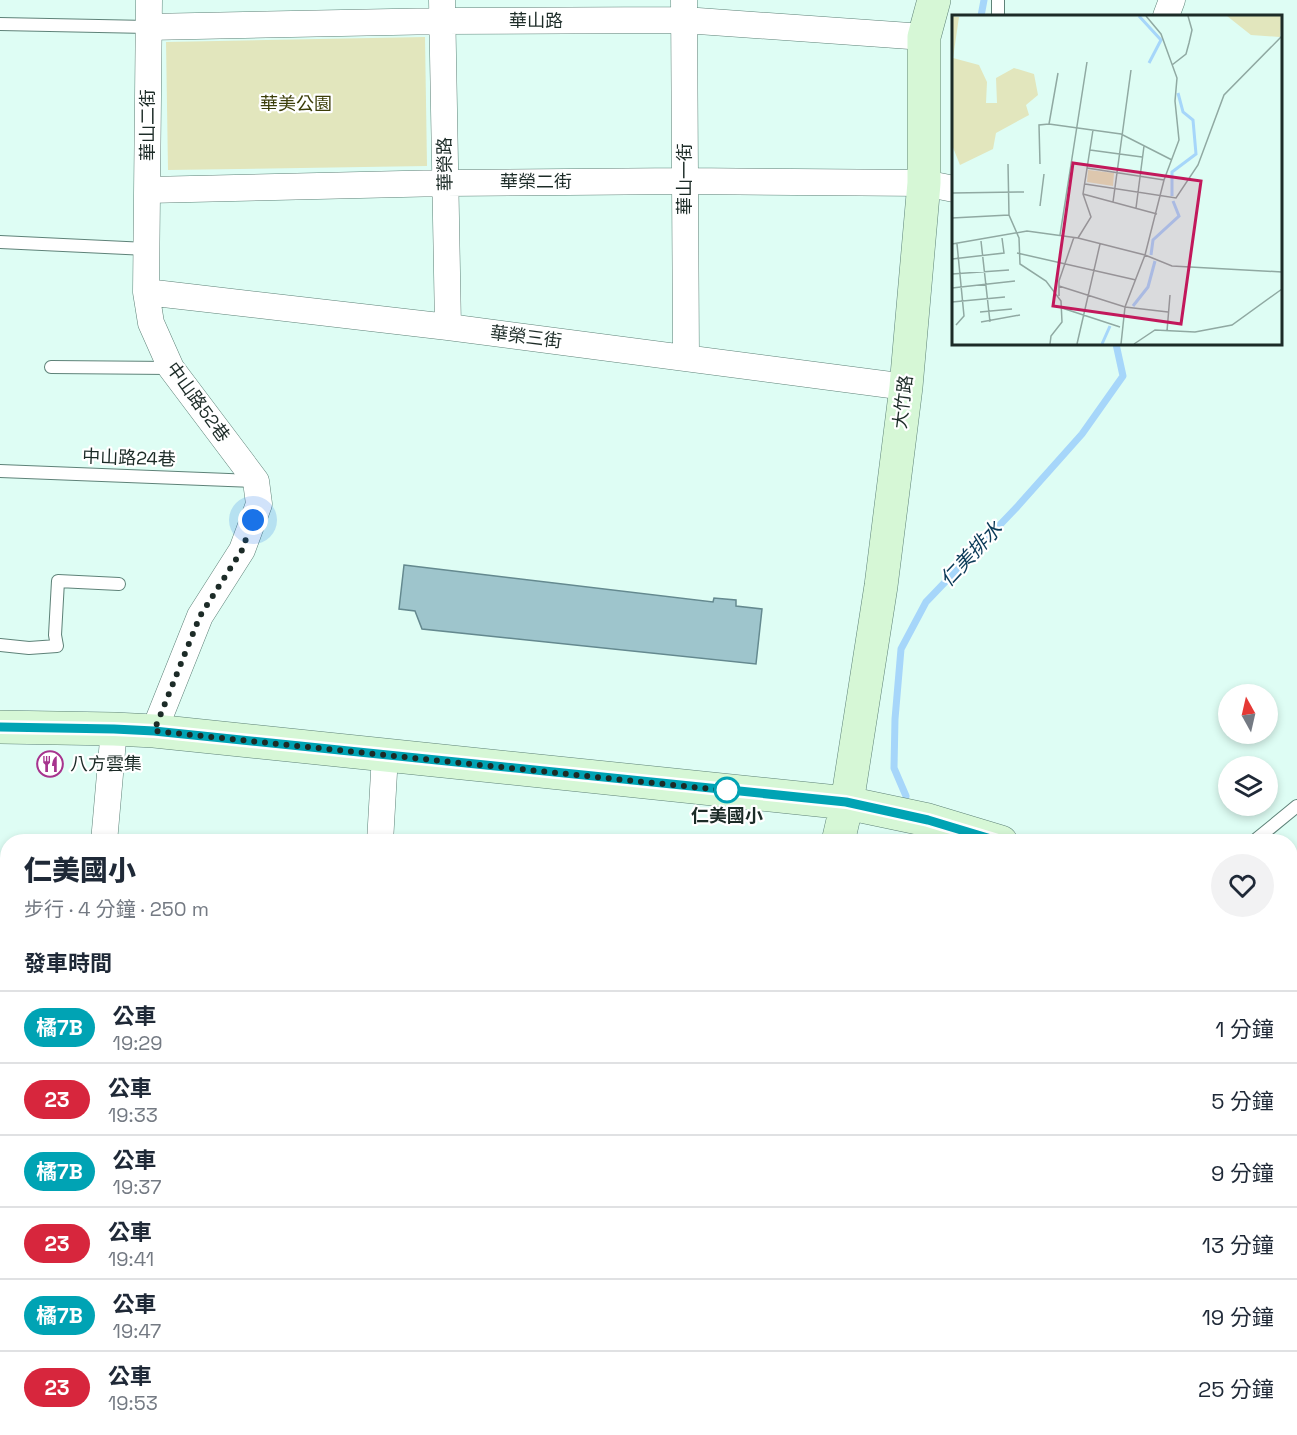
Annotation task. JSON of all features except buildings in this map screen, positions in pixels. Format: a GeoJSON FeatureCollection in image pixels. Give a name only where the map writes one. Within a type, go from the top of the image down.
{"type":"FeatureCollection","features":[{"type":"Feature","properties":{"kind":"street","name":"華山二街"},"geometry":{"type":"LineString","coordinates":[[147,249],[148,0]]}},
{"type":"Feature","properties":{"kind":"street","name":"大竹路"},"geometry":{"type":"LineString","coordinates":[[839,834],[881,586],[906,387],[939,186],[924,37],[934,0]]}},
{"type":"Feature","properties":{"kind":"street"},"geometry":{"type":"LineString","coordinates":[[1166,15],[1172,0]]}},
{"type":"Feature","properties":{"kind":"street","name":"華山路"},"geometry":{"type":"LineString","coordinates":[[148,27],[442,10],[684,10],[924,37]]}},
{"type":"Feature","properties":{"kind":"street","name":"華榮路"},"geometry":{"type":"LineString","coordinates":[[442,10],[448,327]]}},
{"type":"Feature","properties":{"kind":"street","name":"華山一街"},"geometry":{"type":"LineString","coordinates":[[684,10],[686,358]]}},
{"type":"Feature","properties":{"kind":"street","name":"華榮二街"},"geometry":{"type":"LineString","coordinates":[[148,190],[445,183],[685,181],[939,186]]}},
{"type":"Feature","properties":{"kind":"street","name":"中山路52巷"},"geometry":{"type":"LineString","coordinates":[[147,249],[146,292],[151,323],[171,368],[256,481]]}},
{"type":"Feature","properties":{"kind":"street","name":"華榮三街"},"geometry":{"type":"LineString","coordinates":[[146,292],[448,327],[906,387]]}},
{"type":"Feature","properties":{"kind":"street"},"geometry":{"type":"LineString","coordinates":[[154,731],[200,616],[242,550],[259,504],[256,481]]}},
{"type":"Feature","properties":{"kind":"street"},"geometry":{"type":"LineString","coordinates":[[0,727],[154,731],[846,802],[928,820],[974,834]]}},
{"type":"Feature","properties":{"kind":"street"},"geometry":{"type":"LineString","coordinates":[[105,834],[114,729]]}},
{"type":"Feature","properties":{"kind":"street"},"geometry":{"type":"LineString","coordinates":[[380,834],[385,755]]}},
{"type":"Feature","properties":{"kind":"lane"},"geometry":{"type":"LineString","coordinates":[[0,24],[148,27]]}},
{"type":"Feature","properties":{"kind":"lane"},"geometry":{"type":"LineString","coordinates":[[0,242],[147,249]]}},
{"type":"Feature","properties":{"kind":"lane"},"geometry":{"type":"LineString","coordinates":[[51,367],[171,368]]}},
{"type":"Feature","properties":{"kind":"lane","name":"中山路24巷"},"geometry":{"type":"LineString","coordinates":[[0,471],[256,481]]}},
{"type":"Feature","properties":{"kind":"lane"},"geometry":{"type":"LineString","coordinates":[[0,645],[29,648],[57,646],[55,634],[58,581],[119,584]]}},
{"type":"Feature","properties":{"kind":"lane"},"geometry":{"type":"LineString","coordinates":[[1263,834],[1297,806]]}},
{"type":"Feature","properties":{"kind":"green space","name":"華美公園"},"geometry":{"type":"Polygon","coordinates":[[[425,37],[427,166],[168,170],[166,42],[425,37]]]}},
{"type":"Feature","properties":{"kind":"waterway","name":"仁美排水"},"geometry":{"type":"LineString","coordinates":[[981,15],[984,0]]}},
{"type":"Feature","properties":{"kind":"waterway","name":"仁美排水"},"geometry":{"type":"LineString","coordinates":[[906,796],[894,768],[895,719],[901,649],[926,602],[1017,507],[1082,434],[1123,376],[1116,345]]}},
{"type":"Feature","properties":{"kind":"bus line","name":"橘7B"},"geometry":{"type":"LineString","coordinates":[[0,727],[154,731],[846,802],[928,820],[974,834]]}},
{"type":"Feature","properties":{"kind":"place","name":"八方雲集"},"geometry":{"type":"Point","coordinates":[50,764]}},
{"type":"Feature","properties":{"kind":"place","name":"仁美國小"},"geometry":{"type":"Point","coordinates":[727,790]}},
{"type":"Feature","properties":{"kind":"route"},"geometry":{"type":"LineString","coordinates":[[253,520],[242,550],[200,616],[154,731],[731,791],[727,790]]}}]}
